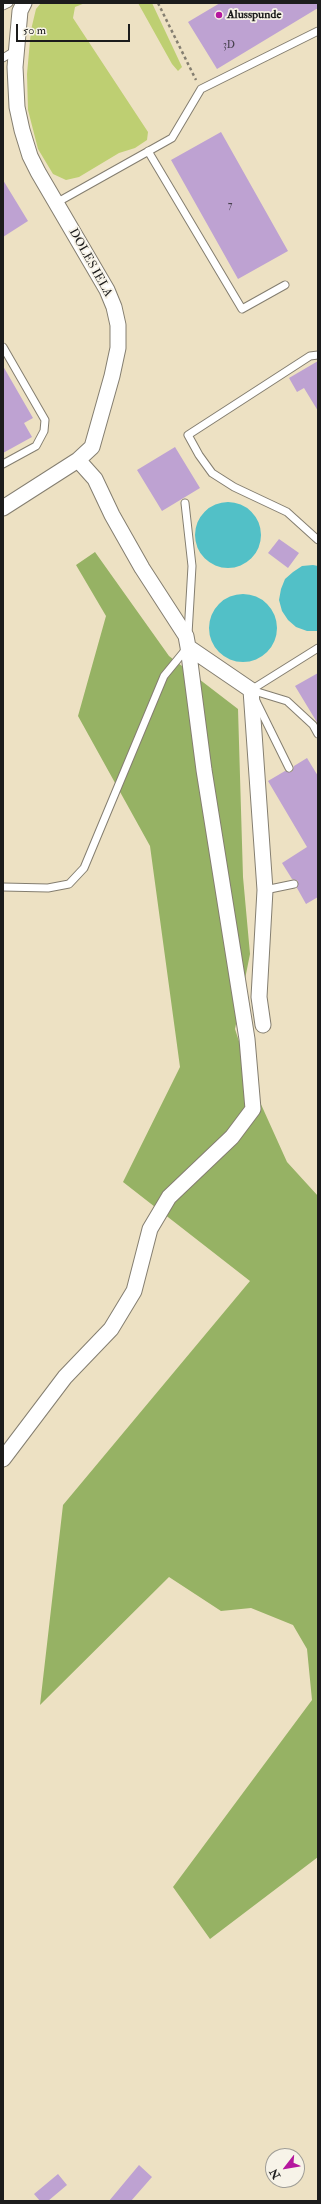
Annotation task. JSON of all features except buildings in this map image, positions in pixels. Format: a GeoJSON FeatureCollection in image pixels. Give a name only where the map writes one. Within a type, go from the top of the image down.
{"type":"FeatureCollection","features":[{"type":"Feature","properties":{"kind":"street","name":"DOLES IELA"},"geometry":{"type":"LineString","coordinates":[[3,508],[78,460],[92,447],[112,376],[118,348],[118,325],[114,307],[107,290],[30,156],[22,130],[17,108],[9,54],[20,11],[24,3]]}},
{"type":"Feature","properties":{"kind":"street"},"geometry":{"type":"LineString","coordinates":[[3,1459],[65,1377],[111,1329],[134,1291],[150,1228],[169,1197],[232,1137],[253,1110],[247,1040],[203,762],[186,636],[142,568],[112,515],[95,479],[78,460]]}},
{"type":"Feature","properties":{"kind":"street"},"geometry":{"type":"LineString","coordinates":[[188,647],[251,690],[264,890],[259,998],[263,1025]]}},
{"type":"Feature","properties":{"kind":"lane"},"geometry":{"type":"LineString","coordinates":[[3,6],[9,3]]}},
{"type":"Feature","properties":{"kind":"lane"},"geometry":{"type":"LineString","coordinates":[[56,202],[172,138],[201,89],[318,31]]}},
{"type":"Feature","properties":{"kind":"lane"},"geometry":{"type":"LineString","coordinates":[[148,151],[242,309],[285,285]]}},
{"type":"Feature","properties":{"kind":"lane"},"geometry":{"type":"LineString","coordinates":[[3,347],[45,420],[44,431],[36,446],[3,464]]}},
{"type":"Feature","properties":{"kind":"lane"},"geometry":{"type":"LineString","coordinates":[[318,356],[310,356],[188,435],[199,455],[212,473],[234,487],[287,512],[318,540]]}},
{"type":"Feature","properties":{"kind":"lane"},"geometry":{"type":"LineString","coordinates":[[3,887],[48,888],[69,884],[84,868],[164,676],[188,647],[192,566],[185,503]]}},
{"type":"Feature","properties":{"kind":"lane"},"geometry":{"type":"LineString","coordinates":[[251,690],[318,648]]}},
{"type":"Feature","properties":{"kind":"lane"},"geometry":{"type":"LineString","coordinates":[[251,690],[287,701],[313,725],[318,734]]}},
{"type":"Feature","properties":{"kind":"lane"},"geometry":{"type":"LineString","coordinates":[[251,690],[289,768]]}},
{"type":"Feature","properties":{"kind":"lane"},"geometry":{"type":"LineString","coordinates":[[264,890],[294,884]]}},
{"type":"Feature","properties":{"kind":"path"},"geometry":{"type":"LineString","coordinates":[[158,3],[201,89]]}},
{"type":"Feature","properties":{"kind":"green space"},"geometry":{"type":"Polygon","coordinates":[[[41,3],[85,3],[75,7],[73,18],[148,132],[147,140],[135,148],[119,153],[79,177],[66,180],[53,174],[38,149],[28,110],[27,74],[31,30],[36,9],[41,3]]]}},
{"type":"Feature","properties":{"kind":"green space"},"geometry":{"type":"Polygon","coordinates":[[[138,3],[152,3],[182,67],[178,71],[172,64],[138,3]]]}},
{"type":"Feature","properties":{"kind":"green space"},"geometry":{"type":"Polygon","coordinates":[[[95,552],[169,656],[238,709],[243,877],[250,954],[235,1029],[255,1091],[287,1162],[318,1196],[318,1857],[210,1939],[173,1887],[312,1700],[307,1649],[293,1625],[251,1608],[221,1611],[169,1577],[40,1705],[63,1505],[250,1281],[123,1182],[180,1067],[150,846],[78,716],[106,616],[76,565],[95,552]]]}},
{"type":"Feature","properties":{"kind":"water"},"geometry":{"type":"Polygon","coordinates":[[[228,502],[241,504],[256,517],[259,522],[261,535],[259,548],[246,563],[241,566],[228,568],[215,566],[200,553],[197,548],[195,535],[197,522],[210,507],[215,504],[228,502]]]}},
{"type":"Feature","properties":{"kind":"water"},"geometry":{"type":"Polygon","coordinates":[[[302,566],[318,566],[318,631],[307,631],[296,627],[288,620],[282,611],[279,600],[285,579],[302,566]]]}},
{"type":"Feature","properties":{"kind":"water"},"geometry":{"type":"Polygon","coordinates":[[[243,594],[256,597],[267,604],[274,615],[277,628],[274,641],[267,652],[256,659],[243,662],[230,659],[219,652],[212,641],[209,628],[212,615],[219,604],[230,597],[243,594]]]}},
{"type":"Feature","properties":{"kind":"place","name":"Alusspunde"},"geometry":{"type":"Point","coordinates":[219,15]}}]}
